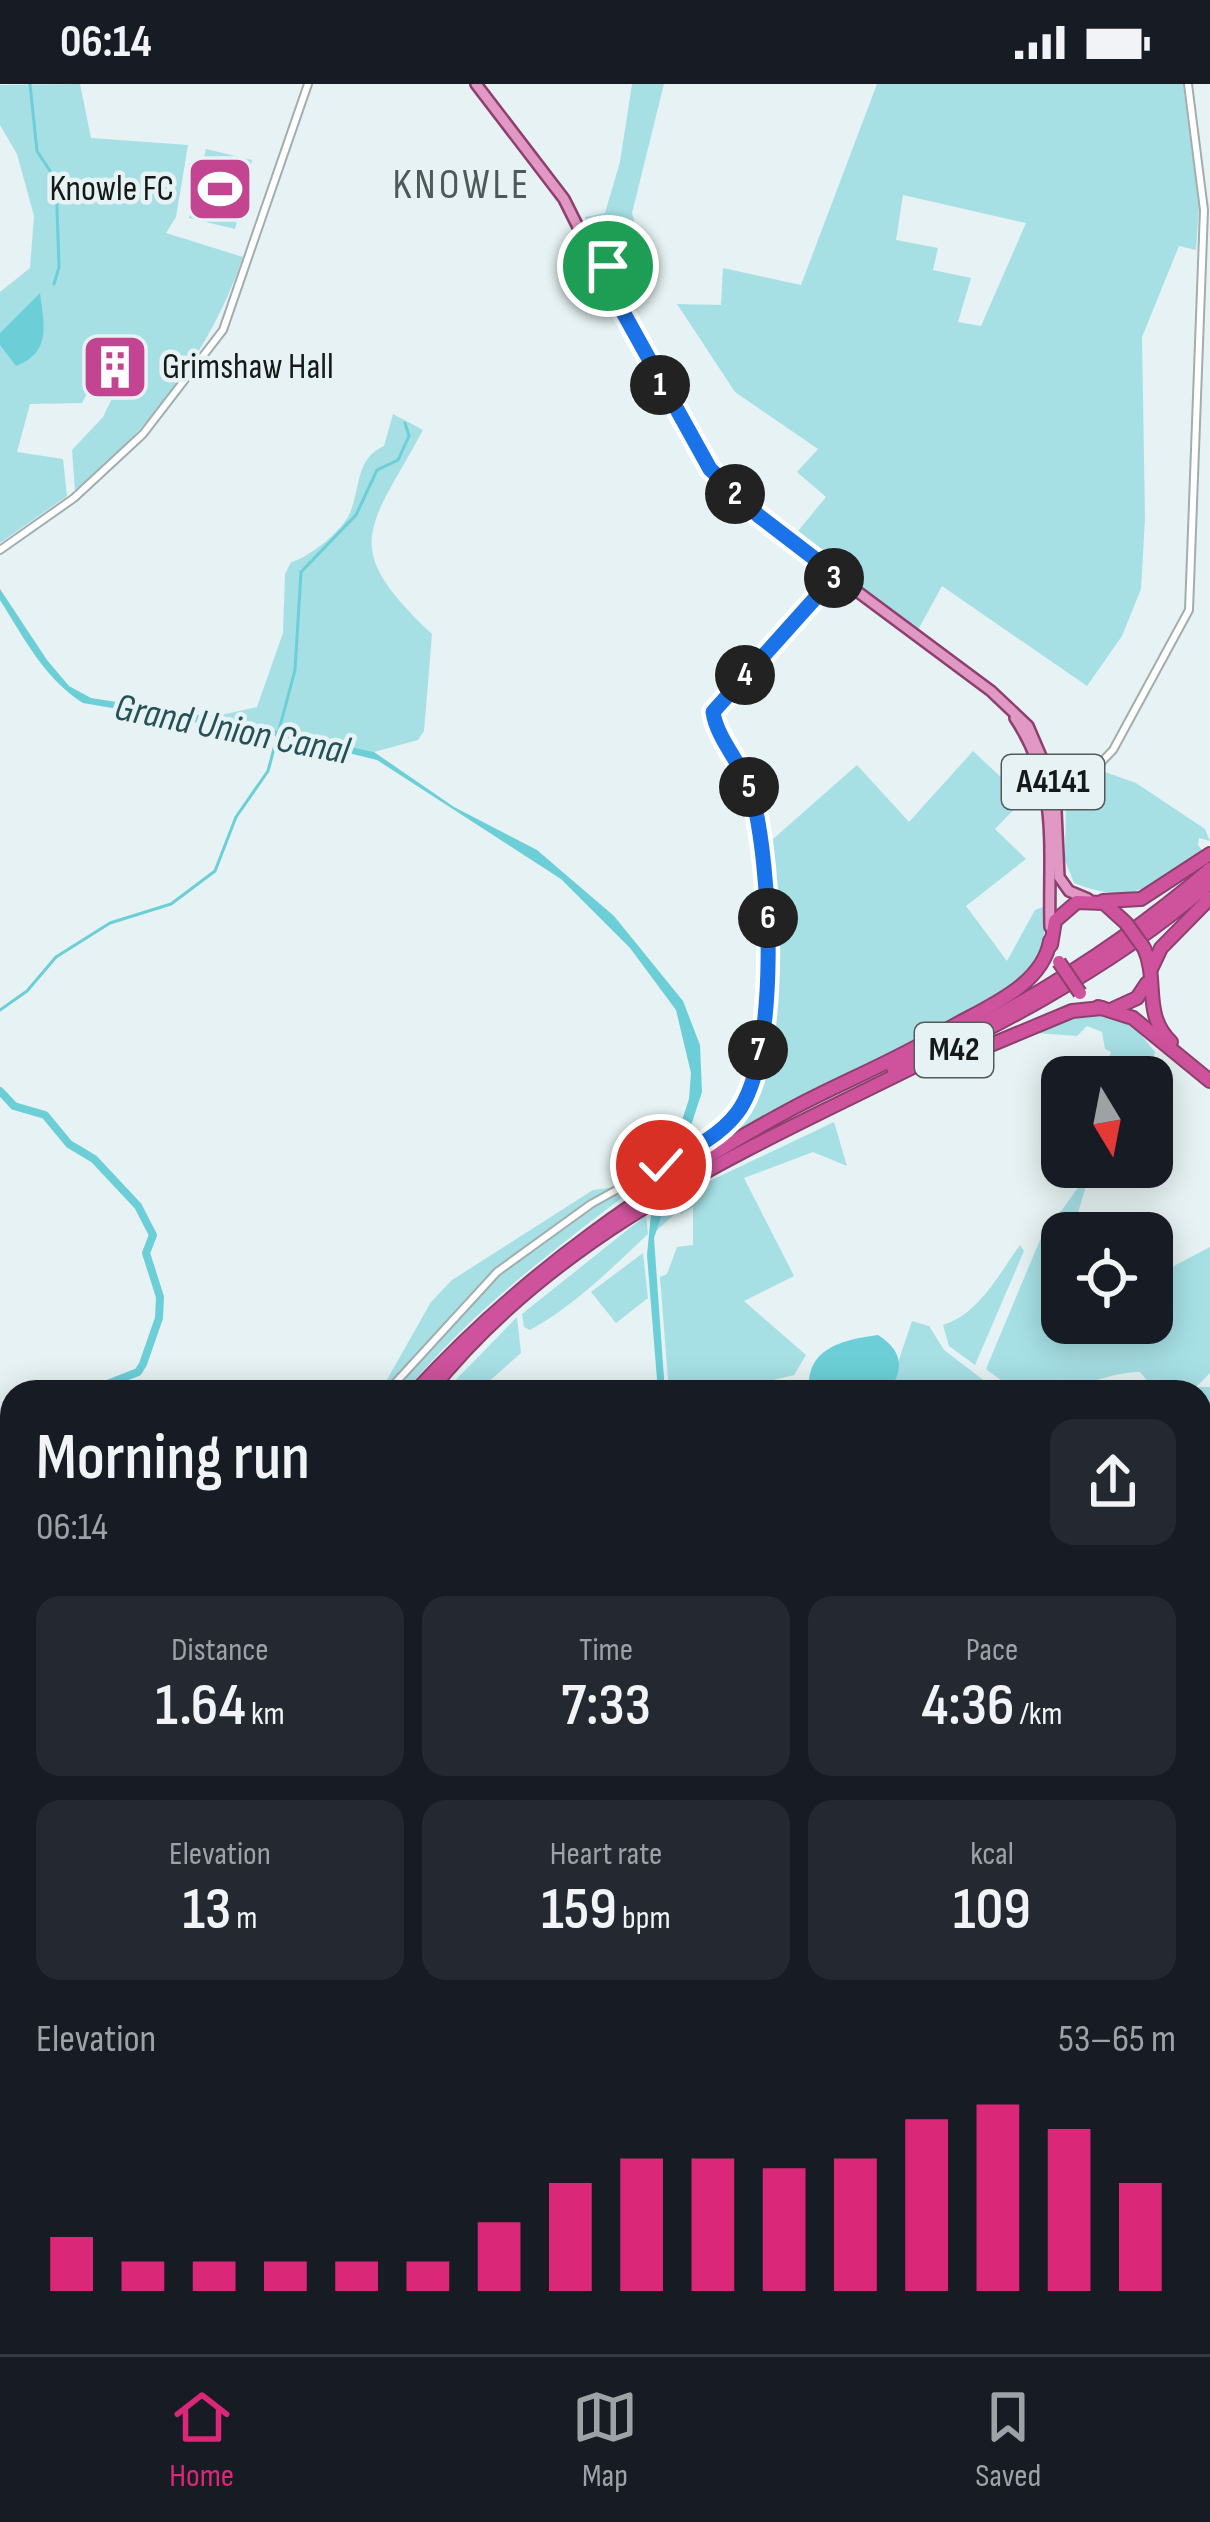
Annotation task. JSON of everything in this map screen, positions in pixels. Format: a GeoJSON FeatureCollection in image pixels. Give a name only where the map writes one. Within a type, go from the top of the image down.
{"type":"FeatureCollection","features":[{"type":"Feature","properties":{"kind":"highway"},"geometry":{"type":"LineString","coordinates":[[713,1154],[994,1001],[1040,971],[1050,936],[1069,906],[1141,898],[1210,854]]}},
{"type":"Feature","properties":{"kind":"highway","name":"M42"},"geometry":{"type":"LineString","coordinates":[[679,1180],[713,1154],[1008,1011],[1085,964],[1210,869]]}},
{"type":"Feature","properties":{"kind":"highway","name":"M42"},"geometry":{"type":"LineString","coordinates":[[428,1380],[526,1288],[644,1201],[1012,1021],[1090,974],[1210,883]]}},
{"type":"Feature","properties":{"kind":"highway"},"geometry":{"type":"LineString","coordinates":[[730,1156],[1072,1010],[1106,1009],[1136,998],[1161,948],[1210,898]]}},
{"type":"Feature","properties":{"kind":"highway"},"geometry":{"type":"LineString","coordinates":[[1093,900],[1126,923],[1144,948],[1151,974],[1150,1006],[1161,1033],[1210,1077]]}},
{"type":"Feature","properties":{"kind":"highway"},"geometry":{"type":"LineString","coordinates":[[1050,936],[1059,962],[1080,993],[1133,1018],[1210,1077]]}},
{"type":"Feature","properties":{"kind":"highway","name":"M42"},"geometry":{"type":"LineString","coordinates":[[440,1380],[503,1309]]}},
{"type":"Feature","properties":{"kind":"main road","name":"A4141"},"geometry":{"type":"LineString","coordinates":[[476,84],[564,199],[579,229],[583,262],[608,285],[710,469],[759,516],[992,691],[1028,726],[1049,766],[1059,878],[1069,890],[1093,900]]}},
{"type":"Feature","properties":{"kind":"main road","name":"A4141"},"geometry":{"type":"LineString","coordinates":[[579,229],[609,245],[608,285]]}},
{"type":"Feature","properties":{"kind":"main road"},"geometry":{"type":"LineString","coordinates":[[583,246],[596,239]]}},
{"type":"Feature","properties":{"kind":"main road"},"geometry":{"type":"LineString","coordinates":[[595,270],[608,266]]}},
{"type":"Feature","properties":{"kind":"main road","name":"A4141"},"geometry":{"type":"LineString","coordinates":[[992,691],[1041,763],[1054,799],[1050,936]]}},
{"type":"Feature","properties":{"kind":"main road"},"geometry":{"type":"LineString","coordinates":[[1052,840],[1054,799]]}},
{"type":"Feature","properties":{"kind":"street"},"geometry":{"type":"LineString","coordinates":[[0,550],[74,498],[133,445],[174,400],[223,330],[308,84]]}},
{"type":"Feature","properties":{"kind":"street"},"geometry":{"type":"LineString","coordinates":[[1054,799],[1094,772],[1113,750],[1174,644],[1190,602],[1204,210],[1188,84]]}},
{"type":"Feature","properties":{"kind":"street"},"geometry":{"type":"LineString","coordinates":[[398,1380],[497,1272],[591,1204],[723,1128],[745,1100],[757,1061],[770,934],[752,795],[713,712],[836,575]]}},
{"type":"Feature","properties":{"kind":"street"},"geometry":{"type":"LineString","coordinates":[[1049,766],[1062,782],[1073,783]]}},
{"type":"Feature","properties":{"kind":"shaded area"},"geometry":{"type":"Polygon","coordinates":[[[80,84],[91,138],[188,145],[176,217],[166,233],[243,257],[214,324],[176,385],[129,441],[75,490],[72,450],[103,417],[116,390],[95,378],[82,403],[30,404],[17,452],[63,459],[67,496],[0,543],[0,292],[30,268],[34,216],[17,154],[0,125],[0,85],[80,84]]]}},
{"type":"Feature","properties":{"kind":"shaded area"},"geometry":{"type":"Polygon","coordinates":[[[632,84],[664,84],[632,213],[637,231],[609,236],[589,229],[585,217],[605,213],[620,162],[632,84]]]}},
{"type":"Feature","properties":{"kind":"shaded area"},"geometry":{"type":"Polygon","coordinates":[[[877,84],[1183,84],[1199,206],[1196,250],[1179,246],[1142,337],[1145,519],[1141,589],[1122,636],[1087,686],[942,586],[918,630],[794,536],[826,497],[797,472],[818,449],[735,392],[677,304],[721,305],[723,268],[801,285],[877,84]],[[903,195],[896,240],[938,248],[933,270],[971,278],[958,322],[981,326],[1026,223],[903,195]]]}},
{"type":"Feature","properties":{"kind":"shaded area","name":"Knowle FC"},"geometry":{"type":"Polygon","coordinates":[[[206,149],[252,160],[235,229],[189,218],[206,149]]]}},
{"type":"Feature","properties":{"kind":"shaded area"},"geometry":{"type":"Polygon","coordinates":[[[40,293],[43,336],[36,353],[16,366],[0,345],[0,333],[40,293]]]}},
{"type":"Feature","properties":{"kind":"shaded area"},"geometry":{"type":"Polygon","coordinates":[[[393,414],[423,430],[377,515],[374,557],[383,579],[432,634],[424,731],[418,740],[374,752],[212,717],[257,707],[283,633],[285,574],[291,562],[316,549],[346,520],[363,466],[384,446],[393,414]]]}},
{"type":"Feature","properties":{"kind":"shaded area"},"geometry":{"type":"Polygon","coordinates":[[[0,589],[47,660],[69,686],[91,698],[212,717],[374,752],[454,807],[537,850],[614,916],[683,1001],[700,1045],[702,1092],[654,1238],[664,1380],[657,1380],[647,1255],[651,1214],[689,1099],[691,1073],[676,1010],[630,948],[561,879],[377,760],[287,738],[83,703],[36,656],[0,600],[0,589]]]}},
{"type":"Feature","properties":{"kind":"shaded area"},"geometry":{"type":"Polygon","coordinates":[[[973,751],[1024,799],[995,829],[1026,859],[966,906],[1007,961],[1035,910],[1043,907],[1044,939],[1037,962],[1016,981],[933,1030],[776,1113],[719,1137],[758,1085],[773,934],[764,847],[857,765],[909,822],[973,751]]]}},
{"type":"Feature","properties":{"kind":"shaded area"},"geometry":{"type":"Polygon","coordinates":[[[1105,772],[1136,783],[1205,829],[1210,841],[1199,838],[1198,845],[1204,853],[1143,889],[1113,893],[1074,883],[1065,860],[1066,798],[1105,772]]]}},
{"type":"Feature","properties":{"kind":"shaded area"},"geometry":{"type":"Polygon","coordinates":[[[1092,1014],[1134,1026],[1154,1056],[1110,1056],[1102,1032],[1087,1026],[1077,1036],[1037,1033],[1061,1020],[1092,1014]]]}},
{"type":"Feature","properties":{"kind":"shaded area"},"geometry":{"type":"Polygon","coordinates":[[[834,1122],[847,1166],[813,1152],[744,1178],[794,1276],[744,1301],[806,1355],[794,1375],[773,1380],[668,1380],[660,1277],[667,1274],[677,1247],[693,1245],[693,1207],[681,1214],[678,1211],[655,1232],[661,1204],[834,1122]]]}},
{"type":"Feature","properties":{"kind":"shaded area"},"geometry":{"type":"Polygon","coordinates":[[[640,1184],[486,1307],[415,1380],[387,1380],[431,1302],[452,1280],[593,1190],[640,1184]]]}},
{"type":"Feature","properties":{"kind":"shaded area"},"geometry":{"type":"Polygon","coordinates":[[[1078,1188],[1085,1188],[1078,1212],[1060,1212],[1078,1188]]]}},
{"type":"Feature","properties":{"kind":"shaded area"},"geometry":{"type":"Polygon","coordinates":[[[646,1215],[648,1234],[606,1273],[546,1320],[530,1330],[524,1327],[522,1314],[646,1215]]]}},
{"type":"Feature","properties":{"kind":"shaded area"},"geometry":{"type":"Polygon","coordinates":[[[1041,1239],[1041,1344],[1173,1344],[1173,1266],[1210,1247],[1210,1373],[1203,1380],[1146,1380],[1140,1372],[1099,1380],[1002,1380],[986,1369],[1041,1239]]]}},
{"type":"Feature","properties":{"kind":"shaded area"},"geometry":{"type":"Polygon","coordinates":[[[1020,1245],[1024,1251],[975,1365],[949,1346],[943,1325],[978,1302],[1020,1245]]]}},
{"type":"Feature","properties":{"kind":"shaded area"},"geometry":{"type":"Polygon","coordinates":[[[643,1253],[648,1298],[616,1323],[591,1292],[643,1253]]]}},
{"type":"Feature","properties":{"kind":"shaded area"},"geometry":{"type":"Polygon","coordinates":[[[517,1317],[521,1353],[491,1380],[456,1380],[517,1317]]]}},
{"type":"Feature","properties":{"kind":"shaded area"},"geometry":{"type":"Polygon","coordinates":[[[912,1321],[929,1326],[944,1350],[983,1380],[892,1380],[912,1321]]]}},
{"type":"Feature","properties":{"kind":"shaded area"},"geometry":{"type":"Polygon","coordinates":[[[878,1335],[892,1347],[898,1359],[895,1380],[809,1380],[820,1356],[851,1340],[878,1335]]]}},
{"type":"Feature","properties":{"kind":"waterway"},"geometry":{"type":"LineString","coordinates":[[30,84],[37,151],[56,180],[59,267],[54,284]]}},
{"type":"Feature","properties":{"kind":"waterway","name":"Grand Union Canal"},"geometry":{"type":"LineString","coordinates":[[0,1010],[27,991],[56,957],[110,923],[171,904],[215,871],[236,817],[268,771],[295,670],[301,572],[356,515],[377,470],[398,460],[409,436],[405,423]]}},
{"type":"Feature","properties":{"kind":"waterway"},"geometry":{"type":"LineString","coordinates":[[0,1091],[14,1106],[45,1115],[69,1144],[94,1159],[138,1206],[153,1235],[146,1253],[160,1297],[159,1318],[138,1372],[118,1380]]}},
{"type":"Feature","properties":{"kind":"place","name":"Knowle FC"},"geometry":{"type":"Point","coordinates":[220,189]}},
{"type":"Feature","properties":{"kind":"place","name":"Grimshaw Hall"},"geometry":{"type":"Point","coordinates":[115,367]}},
{"type":"Feature","properties":{"kind":"district","name":"KNOWLE"},"geometry":{"type":"Point","coordinates":[462,185]}},
{"type":"Feature","properties":{"kind":"route"},"geometry":{"type":"LineString","coordinates":[[608,266],[608,285],[710,469],[759,516],[836,575],[713,712],[751,792],[760,842],[770,934],[757,1061],[736,1114],[710,1138],[661,1165]]}}]}
